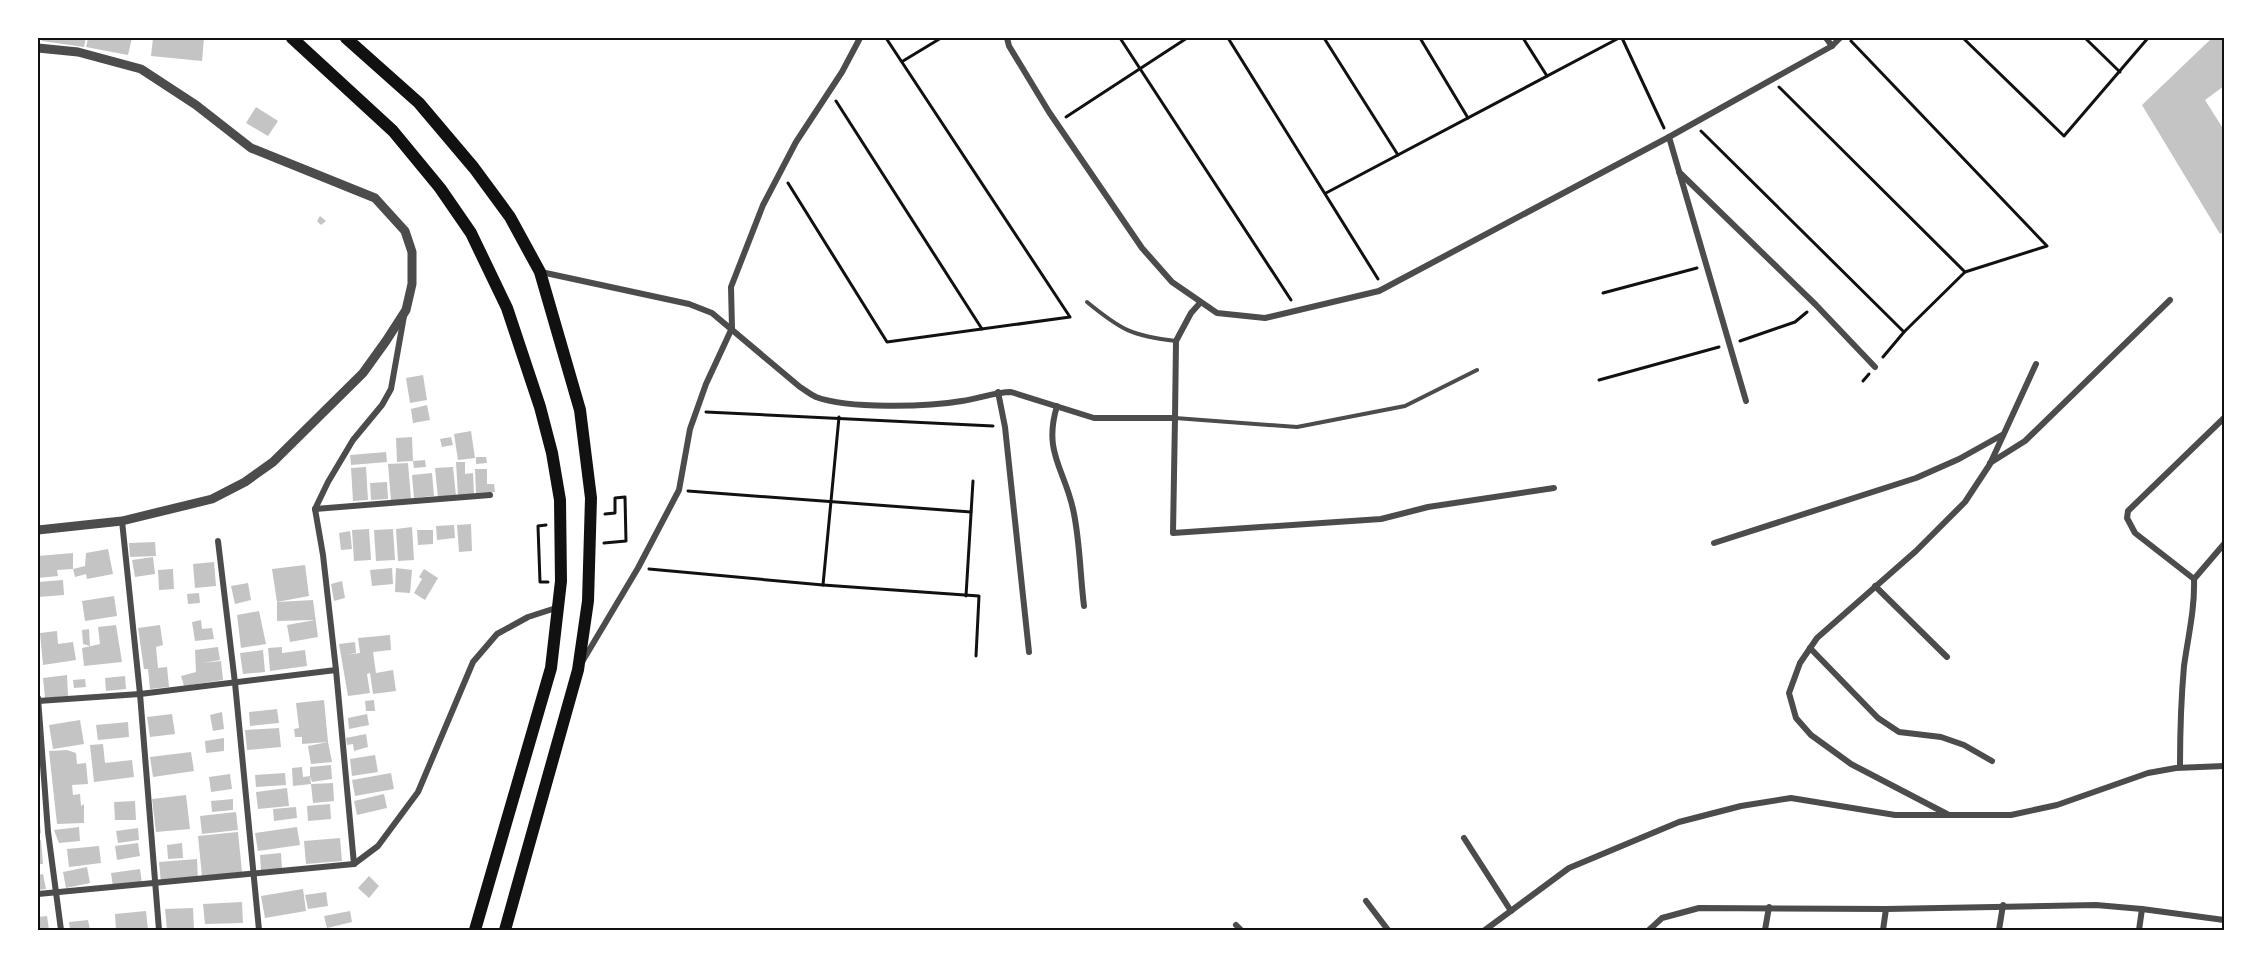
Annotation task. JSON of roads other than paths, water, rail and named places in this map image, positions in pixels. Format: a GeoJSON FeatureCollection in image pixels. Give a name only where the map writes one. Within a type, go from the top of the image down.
{"type":"FeatureCollection","features":[{"type":"Feature","properties":{"kind":"highway"},"geometry":{"type":"LineString","coordinates":[[292,38],[393,131],[440,188],[471,233],[507,308],[540,407],[552,453],[560,500],[559,607],[551,668],[475,930]]}},
{"type":"Feature","properties":{"kind":"highway"},"geometry":{"type":"LineString","coordinates":[[346,38],[419,102],[474,168],[510,217],[540,272],[580,410],[591,498],[588,601],[578,670],[505,930]]}},
{"type":"Feature","properties":{"kind":"street"},"geometry":{"type":"LineString","coordinates":[[578,670],[638,568],[679,490],[695,412],[719,353],[732,328],[731,287],[763,205],[796,142],[830,92],[860,38]]}},
{"type":"Feature","properties":{"kind":"street"},"geometry":{"type":"LineString","coordinates":[[1007,38],[1057,124],[1142,248],[1172,282],[1217,313],[1264,318],[1384,288],[1693,124],[1832,46],[1840,38]]}},
{"type":"Feature","properties":{"kind":"street"},"geometry":{"type":"LineString","coordinates":[[1826,38],[1832,46]]}},
{"type":"Feature","properties":{"kind":"street"},"geometry":{"type":"LineString","coordinates":[[38,48],[78,52],[141,69],[196,105],[251,148],[375,198],[405,231],[412,252],[412,284],[391,389],[382,405],[353,440],[315,509],[336,670],[354,864]]}},
{"type":"Feature","properties":{"kind":"street"},"geometry":{"type":"LineString","coordinates":[[1669,137],[1746,401]]}},
{"type":"Feature","properties":{"kind":"street"},"geometry":{"type":"LineString","coordinates":[[1679,172],[1816,305],[1875,366]]}},
{"type":"Feature","properties":{"kind":"street"},"geometry":{"type":"LineString","coordinates":[[540,272],[689,304],[712,313],[800,387],[816,397],[840,402],[877,405],[923,405],[963,401],[998,392],[1011,392],[1094,418],[1175,418]]}},
{"type":"Feature","properties":{"kind":"street"},"geometry":{"type":"LineString","coordinates":[[1990,464],[2025,441],[2170,300]]}},
{"type":"Feature","properties":{"kind":"street"},"geometry":{"type":"LineString","coordinates":[[1200,303],[1191,313],[1176,341],[1173,533],[1381,519],[1428,507],[1554,488]]}},
{"type":"Feature","properties":{"kind":"street"},"geometry":{"type":"LineString","coordinates":[[38,530],[122,521],[212,499],[245,482],[273,462],[363,373],[406,310]]}},
{"type":"Feature","properties":{"kind":"street"},"geometry":{"type":"LineString","coordinates":[[1947,814],[1851,764],[1812,735],[1796,718],[1789,693],[1800,663],[1816,638],[1916,551],[1965,502],[1990,464],[2036,364]]}},
{"type":"Feature","properties":{"kind":"street"},"geometry":{"type":"LineString","coordinates":[[998,392],[1005,427],[1029,652]]}},
{"type":"Feature","properties":{"kind":"street"},"geometry":{"type":"LineString","coordinates":[[1057,405],[1053,419],[1053,454],[1073,508],[1084,606]]}},
{"type":"Feature","properties":{"kind":"street"},"geometry":{"type":"LineString","coordinates":[[2194,579],[2135,532],[2127,518],[2128,511],[2224,418]]}},
{"type":"Feature","properties":{"kind":"street"},"geometry":{"type":"LineString","coordinates":[[1714,543],[1916,478],[1959,459],[2003,435]]}},
{"type":"Feature","properties":{"kind":"street"},"geometry":{"type":"LineString","coordinates":[[315,509],[490,495]]}},
{"type":"Feature","properties":{"kind":"street"},"geometry":{"type":"LineString","coordinates":[[122,521],[140,694],[159,930]]}},
{"type":"Feature","properties":{"kind":"street"},"geometry":{"type":"LineString","coordinates":[[218,541],[235,683],[259,930]]}},
{"type":"Feature","properties":{"kind":"street"},"geometry":{"type":"LineString","coordinates":[[2180,767],[2181,700],[2195,602],[2194,579],[2224,544]]}},
{"type":"Feature","properties":{"kind":"street"},"geometry":{"type":"LineString","coordinates":[[1875,586],[1947,657]]}},
{"type":"Feature","properties":{"kind":"street"},"geometry":{"type":"LineString","coordinates":[[38,894],[155,885],[354,864],[378,846],[418,792],[473,662],[497,634],[528,617],[559,607]]}},
{"type":"Feature","properties":{"kind":"street"},"geometry":{"type":"LineString","coordinates":[[1810,648],[1878,718],[1899,732],[1941,737],[1964,745],[1992,761]]}},
{"type":"Feature","properties":{"kind":"street"},"geometry":{"type":"LineString","coordinates":[[61,930],[58,892],[48,832],[38,700],[140,694],[336,670]]}},
{"type":"Feature","properties":{"kind":"street"},"geometry":{"type":"LineString","coordinates":[[1485,930],[1569,868],[1679,822],[1741,806],[1791,798],[1895,815],[2011,814],[2056,806],[2148,773],[2180,767],[2224,766]]}},
{"type":"Feature","properties":{"kind":"street"},"geometry":{"type":"LineString","coordinates":[[1464,838],[1512,911]]}},
{"type":"Feature","properties":{"kind":"street"},"geometry":{"type":"LineString","coordinates":[[1366,901],[1388,930]]}},
{"type":"Feature","properties":{"kind":"street"},"geometry":{"type":"LineString","coordinates":[[1649,930],[1662,918],[1699,908],[1886,909],[2096,905],[2224,920]]}},
{"type":"Feature","properties":{"kind":"street"},"geometry":{"type":"LineString","coordinates":[[1999,930],[2002,906]]}},
{"type":"Feature","properties":{"kind":"street"},"geometry":{"type":"LineString","coordinates":[[1765,930],[1768,907]]}},
{"type":"Feature","properties":{"kind":"street"},"geometry":{"type":"LineString","coordinates":[[1883,930],[1886,909]]}},
{"type":"Feature","properties":{"kind":"street"},"geometry":{"type":"LineString","coordinates":[[2139,930],[2142,909]]}},
{"type":"Feature","properties":{"kind":"lane"},"geometry":{"type":"LineString","coordinates":[[1087,302],[1115,325],[1144,338],[1176,341]]}},
{"type":"Feature","properties":{"kind":"lane"},"geometry":{"type":"LineString","coordinates":[[1175,418],[1297,427],[1405,406],[1477,370]]}}]}
